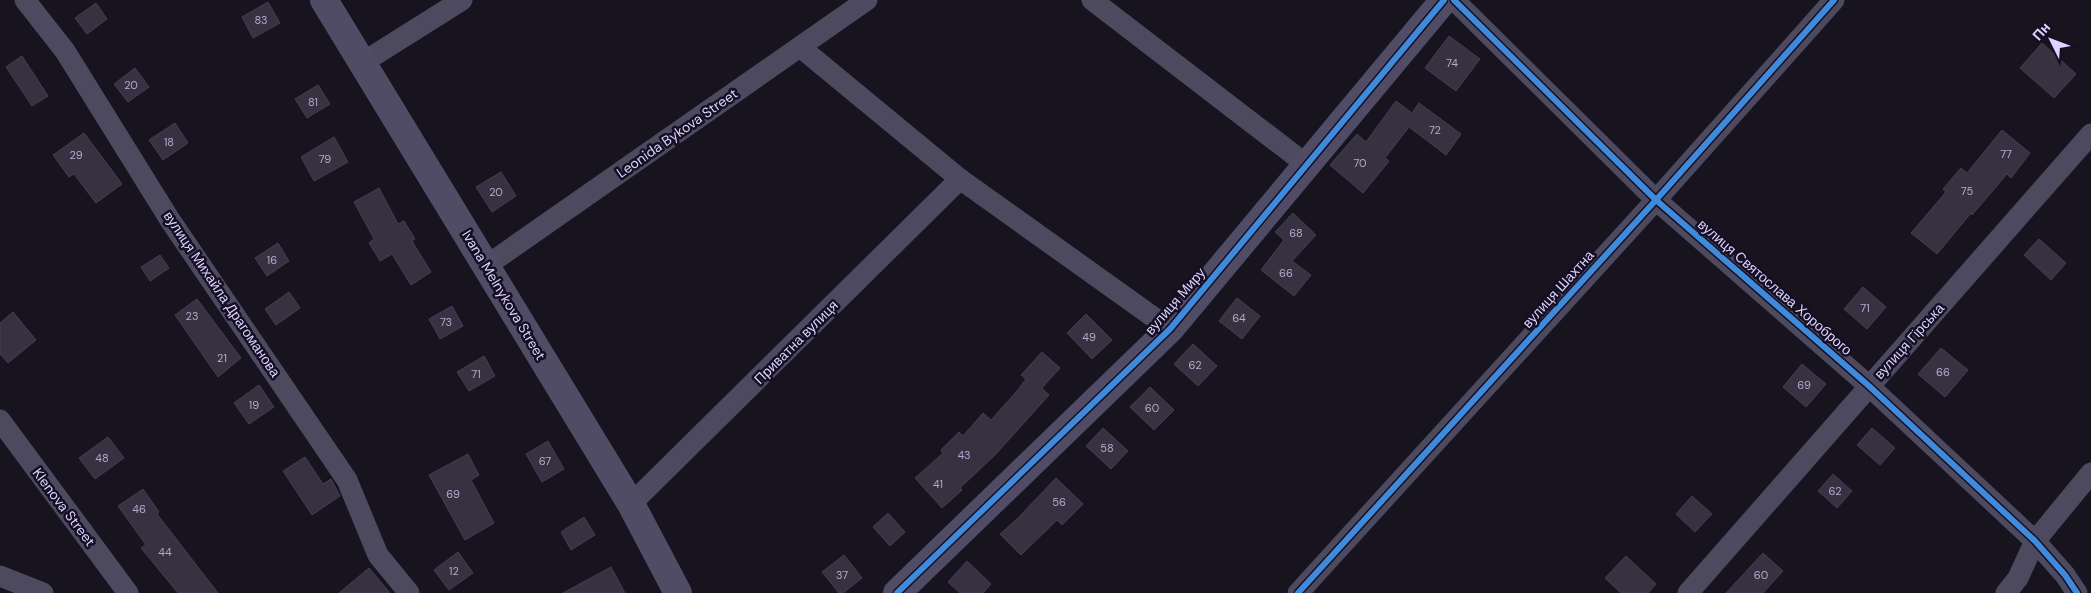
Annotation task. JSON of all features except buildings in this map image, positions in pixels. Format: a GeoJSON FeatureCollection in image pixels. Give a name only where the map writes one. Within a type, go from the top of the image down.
{"type":"FeatureCollection","features":[{"type":"Feature","properties":{"kind":"street","name":"вулиця Михайла Драгоманова"},"geometry":{"type":"LineString","coordinates":[[25,0],[65,51],[170,220],[347,480],[378,555],[409,593]]}},
{"type":"Feature","properties":{"kind":"street","name":"Ivana Melnykova Street"},"geometry":{"type":"LineString","coordinates":[[324,0],[631,504],[678,593]]}},
{"type":"Feature","properties":{"kind":"street"},"geometry":{"type":"LineString","coordinates":[[362,63],[462,0]]}},
{"type":"Feature","properties":{"kind":"street","name":"Leonida Bykova Street"},"geometry":{"type":"LineString","coordinates":[[486,266],[867,0]]}},
{"type":"Feature","properties":{"kind":"street"},"geometry":{"type":"LineString","coordinates":[[1092,0],[1307,165]]}},
{"type":"Feature","properties":{"kind":"street","name":"вулиця Миру"},"geometry":{"type":"LineString","coordinates":[[896,593],[1170,329],[1444,0]]}},
{"type":"Feature","properties":{"kind":"street","name":"вулиця Святослава Хороброго"},"geometry":{"type":"LineString","coordinates":[[1454,0],[1656,200],[1869,386],[2035,541],[2065,575],[2077,593]]}},
{"type":"Feature","properties":{"kind":"street","name":"вулиця Шахтна"},"geometry":{"type":"LineString","coordinates":[[1298,593],[1656,200],[1834,0]]}},
{"type":"Feature","properties":{"kind":"street"},"geometry":{"type":"LineString","coordinates":[[800,48],[960,179],[1170,329]]}},
{"type":"Feature","properties":{"kind":"street","name":"вулиця Гірська"},"geometry":{"type":"LineString","coordinates":[[1688,593],[2091,134]]}},
{"type":"Feature","properties":{"kind":"street","name":"Приватна вулиця"},"geometry":{"type":"LineString","coordinates":[[631,504],[960,179]]}},
{"type":"Feature","properties":{"kind":"street","name":"Klenova Street"},"geometry":{"type":"LineString","coordinates":[[0,420],[128,593]]}},
{"type":"Feature","properties":{"kind":"street"},"geometry":{"type":"LineString","coordinates":[[2006,593],[2018,578],[2035,541],[2091,473]]}},
{"type":"Feature","properties":{"kind":"street"},"geometry":{"type":"LineString","coordinates":[[0,576],[43,593]]}},
{"type":"Feature","properties":{"kind":"cycle path"},"geometry":{"type":"LineString","coordinates":[[897,593],[1170,329],[1444,0]]}},
{"type":"Feature","properties":{"kind":"cycle path"},"geometry":{"type":"LineString","coordinates":[[1454,0],[1656,200],[1869,386],[2035,541],[2065,575],[2077,593]]}},
{"type":"Feature","properties":{"kind":"cycle path"},"geometry":{"type":"LineString","coordinates":[[1298,593],[1656,200],[1834,0]]}}]}
